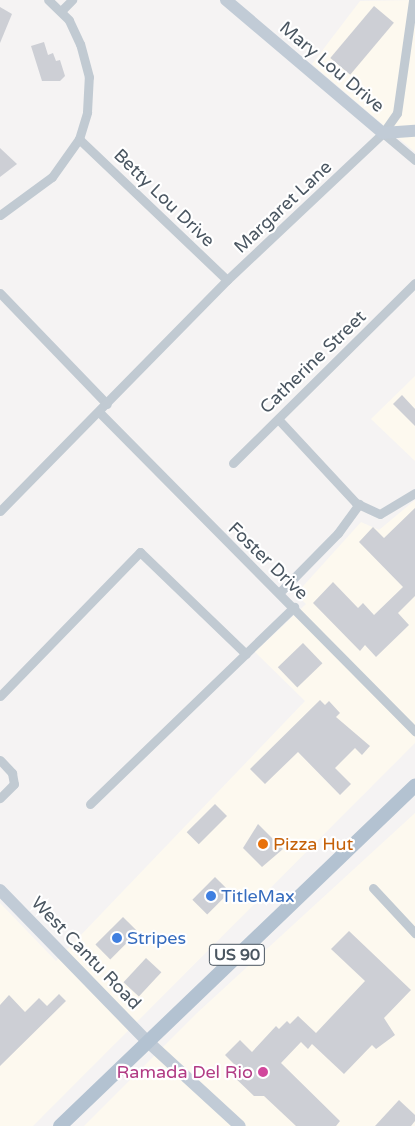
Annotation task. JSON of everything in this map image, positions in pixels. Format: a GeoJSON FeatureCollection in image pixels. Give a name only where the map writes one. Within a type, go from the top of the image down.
{"type":"FeatureCollection","features":[{"type":"Feature","properties":{"kind":"main road","name":"US 90"},"geometry":{"type":"LineString","coordinates":[[60,1126],[146,1040],[415,785]]}},
{"type":"Feature","properties":{"kind":"street"},"geometry":{"type":"LineString","coordinates":[[0,215],[52,177],[78,139],[87,112],[89,77],[78,39],[61,11],[48,0]]}},
{"type":"Feature","properties":{"kind":"street"},"geometry":{"type":"LineString","coordinates":[[61,11],[72,0]]}},
{"type":"Feature","properties":{"kind":"street","name":"Mary Lou Drive"},"geometry":{"type":"LineString","coordinates":[[226,0],[415,160]]}},
{"type":"Feature","properties":{"kind":"street","name":"Margaret Lane"},"geometry":{"type":"LineString","coordinates":[[100,413],[227,280],[384,133],[397,113],[413,0]]}},
{"type":"Feature","properties":{"kind":"street"},"geometry":{"type":"LineString","coordinates":[[384,133],[415,131]]}},
{"type":"Feature","properties":{"kind":"street","name":"Betty Lou Drive"},"geometry":{"type":"LineString","coordinates":[[78,139],[227,280]]}},
{"type":"Feature","properties":{"kind":"street","name":"Catherine Street"},"geometry":{"type":"LineString","coordinates":[[233,463],[415,283]]}},
{"type":"Feature","properties":{"kind":"street"},"geometry":{"type":"LineString","coordinates":[[0,293],[107,404]]}},
{"type":"Feature","properties":{"kind":"street"},"geometry":{"type":"LineString","coordinates":[[0,511],[100,413]]}},
{"type":"Feature","properties":{"kind":"street","name":"Foster Drive"},"geometry":{"type":"LineString","coordinates":[[100,413],[415,731]]}},
{"type":"Feature","properties":{"kind":"street"},"geometry":{"type":"LineString","coordinates":[[278,419],[359,504],[380,514],[415,493]]}},
{"type":"Feature","properties":{"kind":"street"},"geometry":{"type":"LineString","coordinates":[[279,593],[338,534],[359,504]]}},
{"type":"Feature","properties":{"kind":"street"},"geometry":{"type":"LineString","coordinates":[[0,696],[140,552],[246,654]]}},
{"type":"Feature","properties":{"kind":"street"},"geometry":{"type":"LineString","coordinates":[[90,804],[294,607]]}},
{"type":"Feature","properties":{"kind":"street"},"geometry":{"type":"LineString","coordinates":[[0,760],[12,773],[14,784],[0,798]]}},
{"type":"Feature","properties":{"kind":"street"},"geometry":{"type":"LineString","coordinates":[[373,888],[415,932]]}},
{"type":"Feature","properties":{"kind":"street","name":"West Cantu Road"},"geometry":{"type":"LineString","coordinates":[[0,890],[146,1040],[240,1126]]}},
{"type":"Feature","properties":{"kind":"shaded area"},"geometry":{"type":"Polygon","coordinates":[[[415,0],[415,152],[312,64],[360,1],[415,0]]]}},
{"type":"Feature","properties":{"kind":"shaded area"},"geometry":{"type":"Polygon","coordinates":[[[415,376],[415,461],[371,419],[415,376]]]}},
{"type":"Feature","properties":{"kind":"shaded area"},"geometry":{"type":"Polygon","coordinates":[[[415,500],[415,743],[33,1126],[0,1126],[0,903],[56,961],[305,701],[255,652],[306,604],[296,594],[361,522],[379,530],[415,500]]]}},
{"type":"Feature","properties":{"kind":"shaded area"},"geometry":{"type":"Polygon","coordinates":[[[415,813],[415,1126],[84,1126],[197,1013],[415,813]]]}},
{"type":"Feature","properties":{"kind":"building"},"geometry":{"type":"Polygon","coordinates":[[[374,6],[394,23],[350,75],[330,58],[374,6]]]}},
{"type":"Feature","properties":{"kind":"building"},"geometry":{"type":"Polygon","coordinates":[[[0,7],[12,14],[0,43],[0,7]]]}},
{"type":"Feature","properties":{"kind":"building"},"geometry":{"type":"Polygon","coordinates":[[[44,42],[48,55],[53,53],[56,61],[60,60],[65,76],[60,81],[42,81],[31,46],[44,42]]]}},
{"type":"Feature","properties":{"kind":"building"},"geometry":{"type":"Polygon","coordinates":[[[0,148],[17,164],[0,177],[0,148]]]}},
{"type":"Feature","properties":{"kind":"building"},"geometry":{"type":"Polygon","coordinates":[[[402,395],[415,409],[415,426],[393,404],[402,395]]]}},
{"type":"Feature","properties":{"kind":"building"},"geometry":{"type":"Polygon","coordinates":[[[415,508],[415,596],[398,613],[409,625],[376,657],[365,645],[360,651],[313,603],[333,582],[358,608],[363,603],[374,615],[403,587],[359,542],[373,527],[384,538],[415,508]]]}},
{"type":"Feature","properties":{"kind":"building"},"geometry":{"type":"Polygon","coordinates":[[[303,643],[322,663],[297,687],[278,667],[303,643]]]}},
{"type":"Feature","properties":{"kind":"building"},"geometry":{"type":"Polygon","coordinates":[[[320,700],[325,705],[329,701],[340,713],[336,717],[370,746],[362,755],[355,748],[335,768],[351,784],[340,795],[298,752],[265,784],[250,769],[320,700]]]}},
{"type":"Feature","properties":{"kind":"building"},"geometry":{"type":"Polygon","coordinates":[[[215,804],[227,816],[199,844],[187,832],[215,804]]]}},
{"type":"Feature","properties":{"kind":"building","name":"Pizza Hut"},"geometry":{"type":"Polygon","coordinates":[[[258,824],[283,849],[262,867],[243,848],[258,824]]]}},
{"type":"Feature","properties":{"kind":"building","name":"TitleMax"},"geometry":{"type":"Polygon","coordinates":[[[215,877],[230,892],[207,914],[192,900],[215,877]]]}},
{"type":"Feature","properties":{"kind":"building","name":"Stripes"},"geometry":{"type":"Polygon","coordinates":[[[123,917],[138,932],[110,959],[95,945],[123,917]]]}},
{"type":"Feature","properties":{"kind":"building"},"geometry":{"type":"Polygon","coordinates":[[[349,931],[411,990],[384,1018],[395,1035],[376,1049],[372,1045],[344,1074],[312,1044],[308,1049],[301,1042],[281,1063],[340,1121],[336,1126],[296,1126],[264,1096],[254,1096],[232,1075],[238,1068],[225,1055],[240,1040],[252,1052],[276,1026],[279,1029],[287,1021],[290,1024],[298,1016],[316,1033],[365,981],[331,949],[349,931]]]}},
{"type":"Feature","properties":{"kind":"building"},"geometry":{"type":"Polygon","coordinates":[[[146,958],[161,972],[139,996],[123,982],[146,958]]]}},
{"type":"Feature","properties":{"kind":"building"},"geometry":{"type":"Polygon","coordinates":[[[59,994],[66,1001],[0,1066],[0,1005],[9,995],[25,1012],[39,998],[47,1006],[59,994]]]}},
{"type":"Feature","properties":{"kind":"building"},"geometry":{"type":"Polygon","coordinates":[[[399,1100],[415,1115],[415,1121],[411,1126],[375,1126],[399,1100]]]}},
{"type":"Feature","properties":{"kind":"place","name":"Pizza Hut"},"geometry":{"type":"Point","coordinates":[263,844]}},
{"type":"Feature","properties":{"kind":"place","name":"TitleMax"},"geometry":{"type":"Point","coordinates":[211,896]}},
{"type":"Feature","properties":{"kind":"place","name":"Stripes"},"geometry":{"type":"Point","coordinates":[117,938]}},
{"type":"Feature","properties":{"kind":"place","name":"Ramada Del Rio"},"geometry":{"type":"Point","coordinates":[263,1072]}}]}
